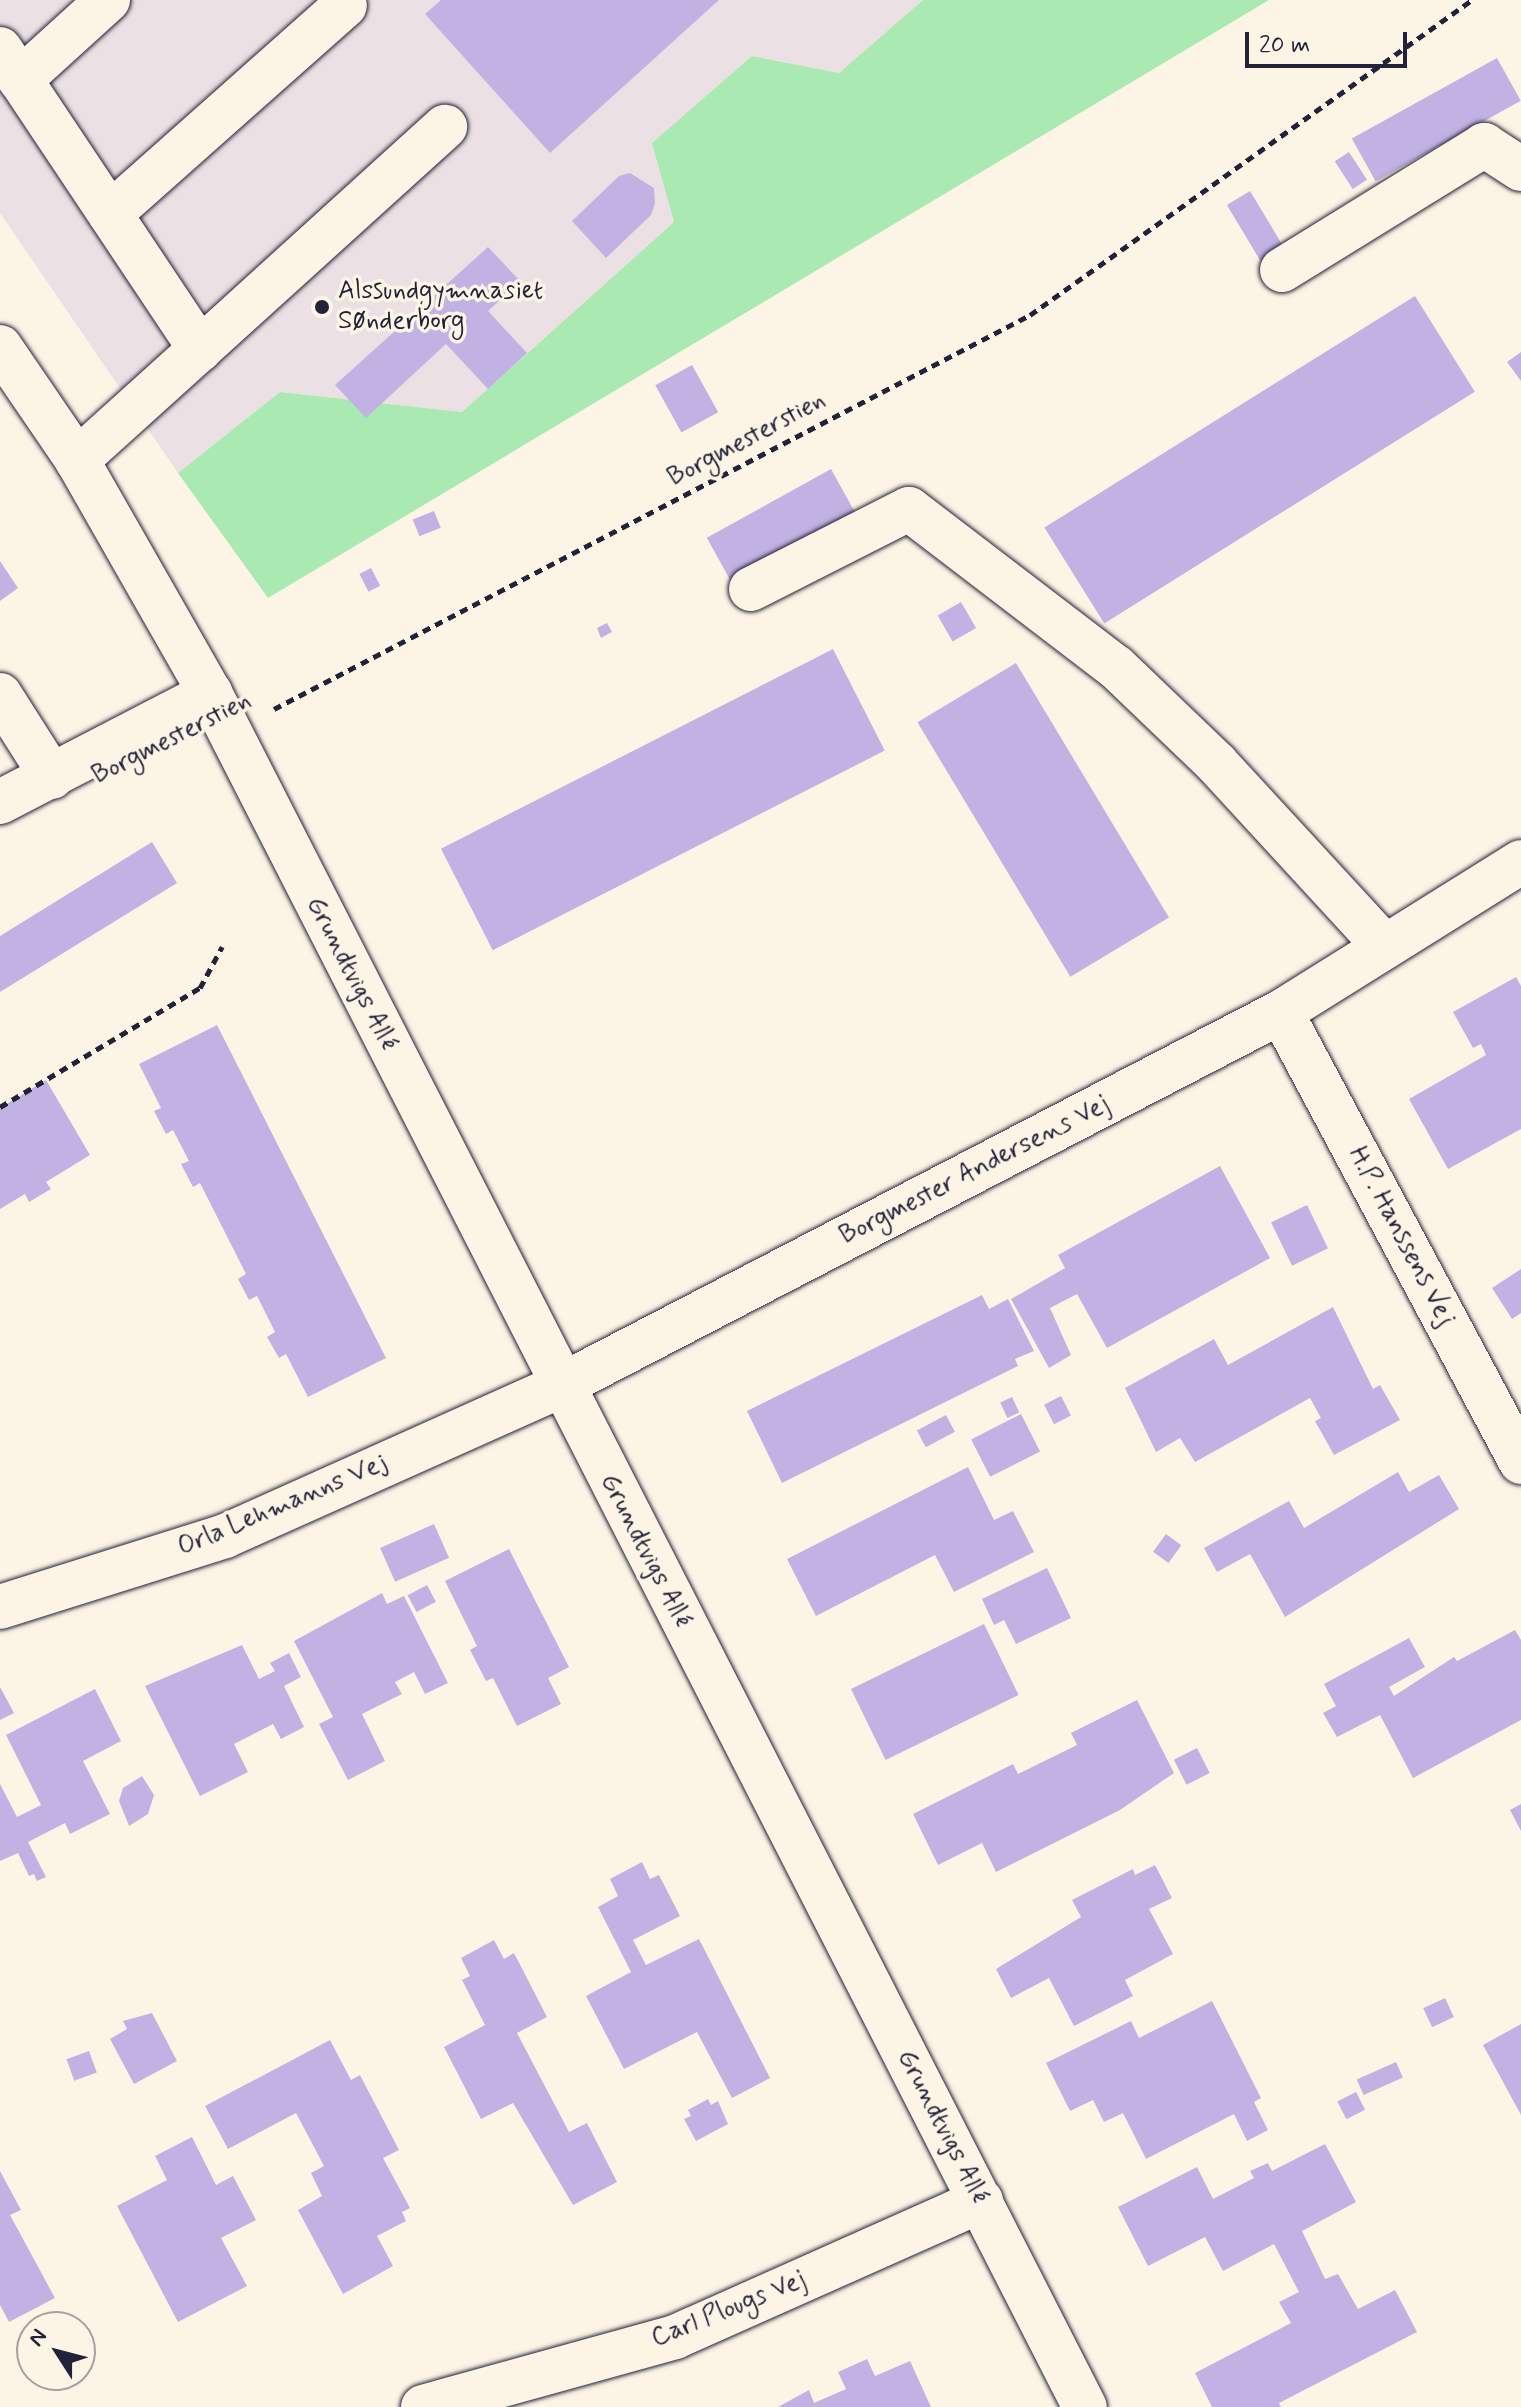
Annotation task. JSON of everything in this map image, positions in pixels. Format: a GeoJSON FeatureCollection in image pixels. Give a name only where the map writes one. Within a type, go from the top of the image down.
{"type":"FeatureCollection","features":[{"type":"Feature","properties":{"kind":"street"},"geometry":{"type":"LineString","coordinates":[[108,0],[10,64],[200,349]]}},
{"type":"Feature","properties":{"kind":"street"},"geometry":{"type":"LineString","coordinates":[[110,214],[345,5]]}},
{"type":"Feature","properties":{"kind":"street"},"geometry":{"type":"LineString","coordinates":[[77,460],[445,127]]}},
{"type":"Feature","properties":{"kind":"street"},"geometry":{"type":"LineString","coordinates":[[1282,270],[1484,145],[1521,169]]}},
{"type":"Feature","properties":{"kind":"street","name":"Grundtvigs Allé"},"geometry":{"type":"LineString","coordinates":[[0,347],[77,460],[210,693],[560,1386],[1085,2407]]}},
{"type":"Feature","properties":{"kind":"street"},"geometry":{"type":"LineString","coordinates":[[751,589],[909,509],[1116,667],[1217,764],[1385,947]]}},
{"type":"Feature","properties":{"kind":"street"},"geometry":{"type":"LineString","coordinates":[[0,802],[210,693]]}},
{"type":"Feature","properties":{"kind":"street"},"geometry":{"type":"LineString","coordinates":[[0,695],[52,777]]}},
{"type":"Feature","properties":{"kind":"street","name":"Borgmester Andersens Vej"},"geometry":{"type":"LineString","coordinates":[[560,1386],[1281,1012],[1521,862]]}},
{"type":"Feature","properties":{"kind":"street","name":"H.P. Hanssens Vej"},"geometry":{"type":"LineString","coordinates":[[1281,1012],[1521,1462]]}},
{"type":"Feature","properties":{"kind":"street","name":"Orla Lehmanns Vej"},"geometry":{"type":"LineString","coordinates":[[0,1607],[225,1536],[560,1386]]}},
{"type":"Feature","properties":{"kind":"street","name":"Carl Plougs Vej"},"geometry":{"type":"LineString","coordinates":[[423,2407],[675,2337],[981,2201]]}},
{"type":"Feature","properties":{"kind":"path","name":"Borgmesterstien"},"geometry":{"type":"LineString","coordinates":[[228,733],[1030,315],[1472,0]]}},
{"type":"Feature","properties":{"kind":"path"},"geometry":{"type":"LineString","coordinates":[[0,1107],[200,988],[222,947]]}},
{"type":"Feature","properties":{"kind":"shaded area","name":"Alssundgymnasiet Sønderborg"},"geometry":{"type":"Polygon","coordinates":[[[0,0],[923,0],[839,73],[752,56],[653,143],[674,222],[462,412],[280,392],[178,473],[0,213],[0,0]]]}},
{"type":"Feature","properties":{"kind":"green space"},"geometry":{"type":"Polygon","coordinates":[[[923,0],[1269,0],[268,598],[178,473],[280,392],[462,412],[674,222],[652,143],[752,56],[839,73],[923,0]]]}},
{"type":"Feature","properties":{"kind":"building"},"geometry":{"type":"Polygon","coordinates":[[[441,0],[719,0],[550,153],[425,14],[441,0]]]}},
{"type":"Feature","properties":{"kind":"building"},"geometry":{"type":"Polygon","coordinates":[[[1497,58],[1521,101],[1376,181],[1352,138],[1497,58]]]}},
{"type":"Feature","properties":{"kind":"building"},"geometry":{"type":"Polygon","coordinates":[[[1349,152],[1367,180],[1353,189],[1335,161],[1349,152]]]}},
{"type":"Feature","properties":{"kind":"building"},"geometry":{"type":"Polygon","coordinates":[[[630,173],[654,188],[655,203],[651,215],[606,258],[572,221],[619,176],[630,173]]]}},
{"type":"Feature","properties":{"kind":"building"},"geometry":{"type":"Polygon","coordinates":[[[1250,191],[1286,250],[1262,264],[1227,205],[1250,191]]]}},
{"type":"Feature","properties":{"kind":"building"},"geometry":{"type":"Polygon","coordinates":[[[488,247],[520,281],[488,311],[527,353],[488,389],[446,344],[366,418],[335,385],[488,247]]]}},
{"type":"Feature","properties":{"kind":"building"},"geometry":{"type":"Polygon","coordinates":[[[1415,296],[1475,392],[1104,623],[1044,528],[1415,296]]]}},
{"type":"Feature","properties":{"kind":"building"},"geometry":{"type":"Polygon","coordinates":[[[1521,352],[1521,381],[1507,362],[1521,352]]]}},
{"type":"Feature","properties":{"kind":"building"},"geometry":{"type":"Polygon","coordinates":[[[692,365],[718,412],[681,433],[655,385],[692,365]]]}},
{"type":"Feature","properties":{"kind":"building"},"geometry":{"type":"Polygon","coordinates":[[[831,469],[855,513],[731,582],[707,538],[831,469]]]}},
{"type":"Feature","properties":{"kind":"building"},"geometry":{"type":"Polygon","coordinates":[[[434,511],[441,528],[419,536],[413,520],[434,511]]]}},
{"type":"Feature","properties":{"kind":"building"},"geometry":{"type":"Polygon","coordinates":[[[0,561],[18,588],[0,601],[0,561]]]}},
{"type":"Feature","properties":{"kind":"building"},"geometry":{"type":"Polygon","coordinates":[[[371,568],[380,586],[368,592],[359,574],[371,568]]]}},
{"type":"Feature","properties":{"kind":"building"},"geometry":{"type":"Polygon","coordinates":[[[961,602],[976,628],[953,641],[938,616],[961,602]]]}},
{"type":"Feature","properties":{"kind":"building"},"geometry":{"type":"Polygon","coordinates":[[[607,623],[612,632],[601,638],[597,628],[607,623]]]}},
{"type":"Feature","properties":{"kind":"building"},"geometry":{"type":"Polygon","coordinates":[[[833,649],[885,751],[493,950],[441,849],[833,649]]]}},
{"type":"Feature","properties":{"kind":"building"},"geometry":{"type":"Polygon","coordinates":[[[1016,663],[1169,918],[1070,977],[917,722],[1016,663]]]}},
{"type":"Feature","properties":{"kind":"building"},"geometry":{"type":"Polygon","coordinates":[[[152,842],[177,883],[0,992],[0,936],[152,842]]]}},
{"type":"Feature","properties":{"kind":"building"},"geometry":{"type":"Polygon","coordinates":[[[1516,977],[1521,986],[1521,1129],[1448,1169],[1409,1099],[1486,1055],[1481,1044],[1473,1048],[1453,1012],[1516,977]]]}},
{"type":"Feature","properties":{"kind":"building"},"geometry":{"type":"Polygon","coordinates":[[[217,1025],[386,1358],[308,1397],[286,1354],[279,1358],[267,1337],[275,1332],[257,1296],[249,1300],[238,1279],[246,1274],[200,1183],[193,1187],[181,1164],[189,1161],[173,1130],[166,1134],[154,1111],[161,1108],[139,1064],[217,1025]]]}},
{"type":"Feature","properties":{"kind":"building"},"geometry":{"type":"Polygon","coordinates":[[[46,1080],[90,1155],[46,1182],[51,1189],[29,1202],[25,1194],[0,1209],[0,1108],[46,1080]]]}},
{"type":"Feature","properties":{"kind":"building"},"geometry":{"type":"Polygon","coordinates":[[[1220,1166],[1270,1258],[1107,1348],[1077,1294],[1050,1308],[1071,1355],[1049,1368],[1011,1299],[1065,1268],[1058,1255],[1220,1166]]]}},
{"type":"Feature","properties":{"kind":"building"},"geometry":{"type":"Polygon","coordinates":[[[1307,1205],[1328,1248],[1292,1266],[1271,1223],[1307,1205]]]}},
{"type":"Feature","properties":{"kind":"building"},"geometry":{"type":"Polygon","coordinates":[[[1521,1269],[1521,1313],[1512,1319],[1492,1288],[1521,1269]]]}},
{"type":"Feature","properties":{"kind":"building"},"geometry":{"type":"Polygon","coordinates":[[[982,1295],[989,1309],[1008,1299],[1034,1351],[1015,1359],[1018,1366],[782,1483],[747,1411],[982,1295]]]}},
{"type":"Feature","properties":{"kind":"building"},"geometry":{"type":"Polygon","coordinates":[[[1333,1307],[1373,1389],[1380,1385],[1400,1420],[1334,1455],[1315,1421],[1321,1418],[1310,1398],[1195,1462],[1180,1438],[1156,1452],[1125,1388],[1214,1339],[1228,1365],[1333,1307]]]}},
{"type":"Feature","properties":{"kind":"building"},"geometry":{"type":"Polygon","coordinates":[[[1061,1396],[1071,1416],[1054,1424],[1044,1405],[1061,1396]]]}},
{"type":"Feature","properties":{"kind":"building"},"geometry":{"type":"Polygon","coordinates":[[[1012,1397],[1019,1412],[1007,1418],[1000,1402],[1012,1397]]]}},
{"type":"Feature","properties":{"kind":"building"},"geometry":{"type":"Polygon","coordinates":[[[1021,1414],[1040,1451],[990,1477],[971,1439],[1021,1414]]]}},
{"type":"Feature","properties":{"kind":"building"},"geometry":{"type":"Polygon","coordinates":[[[946,1415],[955,1432],[926,1447],[917,1430],[946,1415]]]}},
{"type":"Feature","properties":{"kind":"building"},"geometry":{"type":"Polygon","coordinates":[[[968,1467],[994,1520],[1013,1511],[1034,1552],[954,1592],[935,1555],[816,1616],[787,1559],[968,1467]]]}},
{"type":"Feature","properties":{"kind":"building"},"geometry":{"type":"Polygon","coordinates":[[[1398,1472],[1409,1492],[1439,1475],[1459,1509],[1285,1617],[1250,1554],[1217,1572],[1204,1548],[1289,1501],[1304,1528],[1398,1472]]]}},
{"type":"Feature","properties":{"kind":"building"},"geometry":{"type":"Polygon","coordinates":[[[434,1524],[449,1558],[395,1582],[380,1548],[434,1524]]]}},
{"type":"Feature","properties":{"kind":"building"},"geometry":{"type":"Polygon","coordinates":[[[1166,1534],[1181,1545],[1168,1563],[1153,1552],[1166,1534]]]}},
{"type":"Feature","properties":{"kind":"building"},"geometry":{"type":"Polygon","coordinates":[[[509,1549],[569,1667],[548,1678],[561,1704],[517,1726],[493,1678],[486,1681],[470,1650],[477,1646],[445,1581],[509,1549]]]}},
{"type":"Feature","properties":{"kind":"building"},"geometry":{"type":"Polygon","coordinates":[[[1047,1568],[1071,1618],[1016,1644],[1004,1620],[994,1625],[982,1599],[1047,1568]]]}},
{"type":"Feature","properties":{"kind":"building"},"geometry":{"type":"Polygon","coordinates":[[[427,1585],[436,1602],[416,1612],[408,1595],[427,1585]]]}},
{"type":"Feature","properties":{"kind":"building"},"geometry":{"type":"Polygon","coordinates":[[[382,1593],[387,1604],[404,1596],[448,1683],[425,1694],[414,1672],[395,1682],[402,1694],[362,1714],[385,1761],[348,1780],[319,1724],[333,1717],[294,1641],[382,1593]]]}},
{"type":"Feature","properties":{"kind":"building"},"geometry":{"type":"Polygon","coordinates":[[[984,1624],[1019,1695],[886,1760],[851,1689],[984,1624]]]}},
{"type":"Feature","properties":{"kind":"building"},"geometry":{"type":"Polygon","coordinates":[[[1515,1630],[1521,1640],[1521,1720],[1413,1778],[1380,1715],[1337,1737],[1323,1713],[1336,1706],[1324,1684],[1409,1638],[1425,1667],[1389,1687],[1394,1696],[1454,1657],[1457,1661],[1515,1630]]]}},
{"type":"Feature","properties":{"kind":"building"},"geometry":{"type":"Polygon","coordinates":[[[242,1645],[259,1679],[275,1671],[270,1663],[289,1653],[301,1677],[284,1686],[304,1727],[281,1739],[273,1724],[234,1744],[248,1772],[200,1796],[145,1686],[242,1645]]]}},
{"type":"Feature","properties":{"kind":"building"},"geometry":{"type":"Polygon","coordinates":[[[0,1687],[14,1713],[0,1720],[0,1687]]]}},
{"type":"Feature","properties":{"kind":"building"},"geometry":{"type":"Polygon","coordinates":[[[95,1689],[121,1741],[83,1761],[110,1814],[70,1834],[65,1823],[28,1842],[46,1877],[37,1881],[34,1874],[29,1876],[18,1853],[0,1861],[0,1784],[17,1817],[41,1805],[6,1735],[95,1689]]]}},
{"type":"Feature","properties":{"kind":"building"},"geometry":{"type":"Polygon","coordinates":[[[1137,1700],[1174,1773],[1120,1810],[996,1872],[982,1843],[938,1865],[913,1814],[1013,1764],[1018,1774],[1077,1745],[1071,1733],[1137,1700]]]}},
{"type":"Feature","properties":{"kind":"building"},"geometry":{"type":"Polygon","coordinates":[[[1197,1748],[1210,1773],[1187,1785],[1174,1760],[1197,1748]]]}},
{"type":"Feature","properties":{"kind":"building"},"geometry":{"type":"Polygon","coordinates":[[[142,1776],[154,1795],[148,1814],[129,1826],[119,1801],[123,1788],[142,1776]]]}},
{"type":"Feature","properties":{"kind":"building"},"geometry":{"type":"Polygon","coordinates":[[[1521,1804],[1521,1831],[1510,1810],[1521,1804]]]}},
{"type":"Feature","properties":{"kind":"building"},"geometry":{"type":"Polygon","coordinates":[[[642,1862],[650,1879],[659,1875],[680,1916],[633,1940],[646,1965],[699,1939],[770,2078],[732,2098],[697,2032],[624,2069],[586,1996],[631,1972],[598,1907],[618,1896],[610,1879],[642,1862]]]}},
{"type":"Feature","properties":{"kind":"building"},"geometry":{"type":"Polygon","coordinates":[[[1155,1865],[1172,1898],[1149,1909],[1173,1954],[1125,1980],[1133,1996],[1074,2026],[1049,1978],[1011,1998],[996,1969],[1081,1917],[1072,1900],[1133,1869],[1135,1875],[1155,1865]]]}},
{"type":"Feature","properties":{"kind":"building"},"geometry":{"type":"Polygon","coordinates":[[[494,1940],[504,1959],[514,1953],[547,2017],[517,2033],[569,2132],[587,2123],[617,2182],[573,2205],[513,2103],[481,2119],[444,2047],[485,2025],[462,1980],[470,1976],[461,1958],[494,1940]]]}},
{"type":"Feature","properties":{"kind":"building"},"geometry":{"type":"Polygon","coordinates":[[[1445,1998],[1454,2017],[1432,2027],[1423,2008],[1445,1998]]]}},
{"type":"Feature","properties":{"kind":"building"},"geometry":{"type":"Polygon","coordinates":[[[1212,2001],[1261,2098],[1254,2102],[1268,2130],[1247,2141],[1234,2114],[1146,2159],[1123,2113],[1104,2122],[1093,2100],[1070,2111],[1046,2063],[1131,2021],[1139,2038],[1212,2001]]]}},
{"type":"Feature","properties":{"kind":"building"},"geometry":{"type":"Polygon","coordinates":[[[152,2013],[177,2061],[134,2084],[110,2039],[127,2029],[123,2021],[152,2013]]]}},
{"type":"Feature","properties":{"kind":"building"},"geometry":{"type":"Polygon","coordinates":[[[1521,2024],[1521,2115],[1483,2045],[1521,2024]]]}},
{"type":"Feature","properties":{"kind":"building"},"geometry":{"type":"Polygon","coordinates":[[[330,2040],[351,2080],[360,2075],[399,2150],[383,2158],[410,2208],[402,2212],[406,2221],[377,2236],[393,2266],[343,2294],[298,2210],[322,2196],[311,2173],[324,2166],[296,2113],[228,2149],[205,2106],[330,2040]]]}},
{"type":"Feature","properties":{"kind":"building"},"geometry":{"type":"Polygon","coordinates":[[[89,2051],[97,2073],[74,2081],[66,2059],[89,2051]]]}},
{"type":"Feature","properties":{"kind":"building"},"geometry":{"type":"Polygon","coordinates":[[[1396,2062],[1403,2078],[1364,2095],[1357,2079],[1396,2062]]]}},
{"type":"Feature","properties":{"kind":"building"},"geometry":{"type":"Polygon","coordinates":[[[1356,2092],[1365,2110],[1346,2119],[1337,2102],[1356,2092]]]}},
{"type":"Feature","properties":{"kind":"building"},"geometry":{"type":"Polygon","coordinates":[[[708,2099],[711,2105],[718,2101],[728,2124],[696,2141],[684,2119],[691,2116],[688,2110],[708,2099]]]}},
{"type":"Feature","properties":{"kind":"building"},"geometry":{"type":"Polygon","coordinates":[[[192,2137],[216,2185],[233,2176],[256,2220],[221,2238],[247,2286],[178,2322],[117,2206],[167,2180],[155,2156],[192,2137]]]}},
{"type":"Feature","properties":{"kind":"building"},"geometry":{"type":"Polygon","coordinates":[[[1325,2144],[1356,2202],[1302,2231],[1325,2279],[1338,2274],[1358,2309],[1395,2290],[1417,2332],[1279,2403],[1281,2407],[1212,2407],[1195,2373],[1291,2323],[1279,2302],[1299,2292],[1274,2244],[1223,2271],[1205,2237],[1148,2266],[1118,2207],[1197,2167],[1213,2199],[1254,2178],[1250,2171],[1268,2163],[1272,2171],[1325,2144]]]}},
{"type":"Feature","properties":{"kind":"building"},"geometry":{"type":"Polygon","coordinates":[[[0,2171],[21,2210],[10,2215],[55,2298],[30,2311],[16,2311],[16,2318],[9,2322],[0,2305],[0,2171]]]}},
{"type":"Feature","properties":{"kind":"building"},"geometry":{"type":"Polygon","coordinates":[[[867,2359],[875,2376],[910,2361],[931,2407],[778,2407],[809,2390],[814,2403],[846,2389],[838,2372],[867,2359]]]}},
{"type":"Feature","properties":{"kind":"place","name":"Alssundgymnasiet Sønderborg"},"geometry":{"type":"Point","coordinates":[322,307]}}]}
